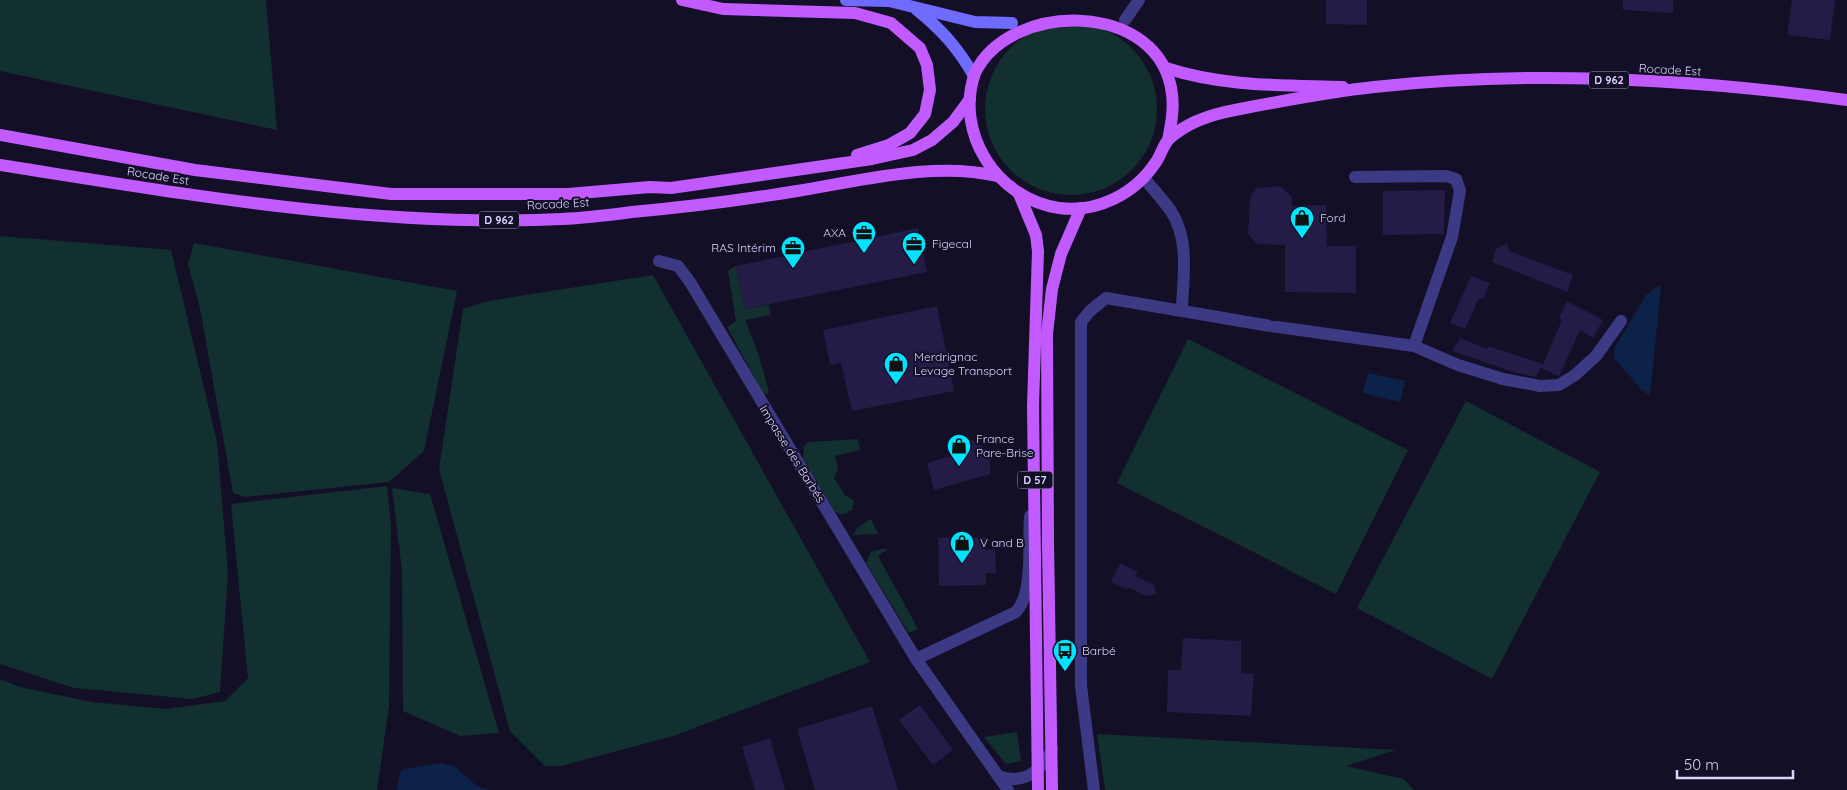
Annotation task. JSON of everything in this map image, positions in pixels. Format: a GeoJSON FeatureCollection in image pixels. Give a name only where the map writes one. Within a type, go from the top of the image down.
{"type":"FeatureCollection","features":[{"type":"Feature","properties":{"kind":"main road"},"geometry":{"type":"LineString","coordinates":[[650,187],[670,180],[860,154],[889,146],[910,133],[925,114],[930,90],[926,64],[920,48],[891,23],[855,13],[723,9],[682,0]]}},
{"type":"Feature","properties":{"kind":"main road"},"geometry":{"type":"LineString","coordinates":[[846,0],[889,1],[975,22],[1016,21],[996,38],[987,50],[974,76],[970,99],[972,127],[975,136],[981,153],[997,176],[1019,194],[1038,203],[1081,208],[1104,203],[1126,193],[1144,178],[1158,160],[1168,140],[1173,116],[1172,92],[1166,68],[1150,41],[1125,20],[1109,11]]}},
{"type":"Feature","properties":{"kind":"main road"},"geometry":{"type":"LineString","coordinates":[[913,7],[941,29],[960,50],[974,76]]}},
{"type":"Feature","properties":{"kind":"main road","name":"D 962"},"geometry":{"type":"LineString","coordinates":[[1166,68],[1196,78],[1231,83],[1371,88]]}},
{"type":"Feature","properties":{"kind":"main road","name":"Rocade Est"},"geometry":{"type":"LineString","coordinates":[[1371,88],[1482,80],[1596,80],[1780,90],[1847,100]]}},
{"type":"Feature","properties":{"kind":"main road","name":"D 962"},"geometry":{"type":"LineString","coordinates":[[1168,140],[1199,120],[1233,110],[1371,88]]}},
{"type":"Feature","properties":{"kind":"main road","name":"Rocade Est"},"geometry":{"type":"LineString","coordinates":[[0,135],[196,170],[391,194],[568,194],[650,187],[671,188],[862,161],[913,150],[932,140],[953,122],[970,99]]}},
{"type":"Feature","properties":{"kind":"main road","name":"Rocade Est"},"geometry":{"type":"LineString","coordinates":[[0,165],[205,198],[394,217],[480,220],[563,219],[721,203],[876,178],[948,170],[975,171],[997,176]]}},
{"type":"Feature","properties":{"kind":"main road","name":"D 57"},"geometry":{"type":"LineString","coordinates":[[1019,194],[1036,235],[1038,251],[1034,334],[1038,790]]}},
{"type":"Feature","properties":{"kind":"main road","name":"D 57"},"geometry":{"type":"LineString","coordinates":[[1052,790],[1047,334],[1052,289],[1061,254],[1081,208]]}},
{"type":"Feature","properties":{"kind":"street"},"geometry":{"type":"LineString","coordinates":[[1125,20],[1139,0]]}},
{"type":"Feature","properties":{"kind":"street"},"geometry":{"type":"LineString","coordinates":[[1355,177],[1446,176],[1456,179],[1460,191],[1452,237],[1414,346]]}},
{"type":"Feature","properties":{"kind":"street"},"geometry":{"type":"LineString","coordinates":[[1144,178],[1171,212],[1179,228],[1185,250],[1182,309]]}},
{"type":"Feature","properties":{"kind":"street","name":"Impasse des Barbés"},"geometry":{"type":"LineString","coordinates":[[659,261],[678,266],[690,282],[916,659],[1008,790]]}},
{"type":"Feature","properties":{"kind":"street"},"geometry":{"type":"LineString","coordinates":[[1094,790],[1081,686],[1081,322],[1090,311],[1106,298],[1182,309],[1270,326],[1414,346],[1458,365],[1503,379],[1540,386],[1559,385],[1575,375],[1596,356],[1621,322]]}},
{"type":"Feature","properties":{"kind":"street"},"geometry":{"type":"LineString","coordinates":[[916,659],[1016,612],[1020,608],[1027,593],[1034,443]]}},
{"type":"Feature","properties":{"kind":"street"},"geometry":{"type":"LineString","coordinates":[[998,776],[1020,780],[1038,770],[1046,762],[1052,749]]}},
{"type":"Feature","properties":{"kind":"green space"},"geometry":{"type":"Polygon","coordinates":[[[0,0],[266,0],[277,130],[0,71],[0,0]]]}},
{"type":"Feature","properties":{"kind":"green space"},"geometry":{"type":"Polygon","coordinates":[[[1079,23],[1096,26],[1112,33],[1126,42],[1138,54],[1154,84],[1157,109],[1156,126],[1151,142],[1138,164],[1126,176],[1096,192],[1063,195],[1046,192],[1030,185],[1016,176],[1004,164],[988,134],[985,101],[988,84],[995,68],[1004,54],[1016,42],[1046,26],[1079,23]]]}},
{"type":"Feature","properties":{"kind":"green space"},"geometry":{"type":"Polygon","coordinates":[[[0,236],[171,250],[217,442],[228,573],[220,692],[193,699],[74,688],[0,664],[0,236]]]}},
{"type":"Feature","properties":{"kind":"green space"},"geometry":{"type":"Polygon","coordinates":[[[194,243],[457,291],[424,451],[389,482],[245,497],[233,493],[200,308],[188,264],[194,243]]]}},
{"type":"Feature","properties":{"kind":"green space"},"geometry":{"type":"Polygon","coordinates":[[[736,266],[745,309],[769,305],[770,315],[745,320],[758,353],[768,394],[763,393],[727,327],[736,321],[728,271],[736,266]]]}},
{"type":"Feature","properties":{"kind":"green space"},"geometry":{"type":"Polygon","coordinates":[[[653,275],[870,662],[673,736],[561,766],[545,766],[510,731],[439,469],[463,309],[488,301],[653,275]]]}},
{"type":"Feature","properties":{"kind":"green space"},"geometry":{"type":"Polygon","coordinates":[[[1188,339],[1408,450],[1336,594],[1117,483],[1188,339]]]}},
{"type":"Feature","properties":{"kind":"green space"},"geometry":{"type":"Polygon","coordinates":[[[1466,401],[1600,472],[1492,679],[1357,608],[1466,401]]]}},
{"type":"Feature","properties":{"kind":"green space"},"geometry":{"type":"Polygon","coordinates":[[[858,439],[860,450],[835,456],[838,469],[834,478],[845,495],[854,501],[852,510],[842,515],[835,512],[803,458],[804,446],[809,442],[858,439]]]}},
{"type":"Feature","properties":{"kind":"green space"},"geometry":{"type":"Polygon","coordinates":[[[387,486],[391,527],[389,706],[377,790],[0,790],[0,679],[20,687],[92,702],[166,709],[225,701],[248,678],[231,504],[387,486]]]}},
{"type":"Feature","properties":{"kind":"green space"},"geometry":{"type":"Polygon","coordinates":[[[392,488],[430,494],[499,733],[460,736],[403,711],[402,570],[392,488]]]}},
{"type":"Feature","properties":{"kind":"green space"},"geometry":{"type":"Polygon","coordinates":[[[871,519],[878,534],[853,535],[858,527],[871,519]]]}},
{"type":"Feature","properties":{"kind":"green space"},"geometry":{"type":"Polygon","coordinates":[[[888,549],[878,556],[918,629],[909,633],[866,563],[871,552],[888,549]]]}},
{"type":"Feature","properties":{"kind":"green space"},"geometry":{"type":"Polygon","coordinates":[[[1017,732],[1021,761],[1006,764],[984,737],[1017,732]]]}},
{"type":"Feature","properties":{"kind":"green space"},"geometry":{"type":"Polygon","coordinates":[[[1097,734],[1396,750],[1346,766],[1404,779],[1414,790],[1105,790],[1097,734]]]}},
{"type":"Feature","properties":{"kind":"water"},"geometry":{"type":"Polygon","coordinates":[[[1658,286],[1661,286],[1650,396],[1640,388],[1615,359],[1614,349],[1646,295],[1658,286]]]}},
{"type":"Feature","properties":{"kind":"water"},"geometry":{"type":"Polygon","coordinates":[[[1368,373],[1405,381],[1400,402],[1363,393],[1368,373]]]}},
{"type":"Feature","properties":{"kind":"water"},"geometry":{"type":"Polygon","coordinates":[[[440,763],[454,766],[477,786],[488,790],[397,790],[400,773],[404,769],[440,763]]]}},
{"type":"Feature","properties":{"kind":"building"},"geometry":{"type":"Polygon","coordinates":[[[1326,0],[1367,0],[1367,25],[1326,24],[1326,0]]]}},
{"type":"Feature","properties":{"kind":"building"},"geometry":{"type":"Polygon","coordinates":[[[1623,0],[1673,0],[1673,13],[1623,10],[1623,0]]]}},
{"type":"Feature","properties":{"kind":"building"},"geometry":{"type":"Polygon","coordinates":[[[1792,0],[1835,0],[1830,40],[1787,35],[1792,0]]]}},
{"type":"Feature","properties":{"kind":"building"},"geometry":{"type":"Polygon","coordinates":[[[1280,186],[1292,197],[1292,206],[1326,205],[1327,246],[1356,246],[1356,293],[1285,292],[1285,245],[1257,244],[1248,234],[1250,198],[1256,188],[1280,186]]]}},
{"type":"Feature","properties":{"kind":"building"},"geometry":{"type":"Polygon","coordinates":[[[1445,190],[1444,234],[1383,235],[1383,191],[1445,190]]]}},
{"type":"Feature","properties":{"kind":"building"},"geometry":{"type":"Polygon","coordinates":[[[918,228],[927,272],[745,309],[736,266],[918,228]]]}},
{"type":"Feature","properties":{"kind":"building"},"geometry":{"type":"Polygon","coordinates":[[[1507,243],[1509,251],[1573,275],[1567,292],[1492,262],[1496,249],[1507,243]]]}},
{"type":"Feature","properties":{"kind":"building"},"geometry":{"type":"Polygon","coordinates":[[[1471,276],[1490,283],[1483,299],[1479,298],[1465,329],[1450,323],[1471,276]]]}},
{"type":"Feature","properties":{"kind":"building"},"geometry":{"type":"Polygon","coordinates":[[[1567,301],[1603,320],[1593,338],[1580,330],[1559,376],[1541,368],[1536,377],[1514,372],[1452,351],[1460,338],[1487,349],[1488,346],[1543,364],[1562,320],[1559,318],[1567,301]]]}},
{"type":"Feature","properties":{"kind":"building"},"geometry":{"type":"Polygon","coordinates":[[[937,306],[954,391],[852,411],[841,363],[830,365],[823,330],[937,306]]]}},
{"type":"Feature","properties":{"kind":"building"},"geometry":{"type":"Polygon","coordinates":[[[972,440],[990,452],[990,474],[934,490],[927,463],[954,455],[951,446],[972,440]]]}},
{"type":"Feature","properties":{"kind":"building"},"geometry":{"type":"Polygon","coordinates":[[[986,537],[986,550],[995,549],[996,573],[986,573],[986,585],[939,586],[938,538],[986,537]]]}},
{"type":"Feature","properties":{"kind":"building"},"geometry":{"type":"Polygon","coordinates":[[[1120,563],[1138,572],[1135,576],[1154,585],[1156,594],[1145,596],[1129,587],[1128,590],[1111,582],[1120,563]]]}},
{"type":"Feature","properties":{"kind":"building"},"geometry":{"type":"Polygon","coordinates":[[[1183,638],[1241,641],[1241,673],[1254,674],[1251,716],[1167,712],[1168,670],[1181,670],[1183,638]]]}},
{"type":"Feature","properties":{"kind":"building"},"geometry":{"type":"Polygon","coordinates":[[[920,705],[953,750],[933,765],[899,720],[920,705]]]}},
{"type":"Feature","properties":{"kind":"building"},"geometry":{"type":"Polygon","coordinates":[[[872,706],[898,790],[815,790],[797,729],[872,706]]]}},
{"type":"Feature","properties":{"kind":"building"},"geometry":{"type":"Polygon","coordinates":[[[770,738],[785,790],[755,790],[742,747],[770,738]]]}},
{"type":"Feature","properties":{"kind":"place","name":"Ford"},"geometry":{"type":"Point","coordinates":[1302,239]}},
{"type":"Feature","properties":{"kind":"place","name":"AXA"},"geometry":{"type":"Point","coordinates":[864,254]}},
{"type":"Feature","properties":{"kind":"place","name":"Figecal"},"geometry":{"type":"Point","coordinates":[914,265]}},
{"type":"Feature","properties":{"kind":"place","name":"RAS Intérim"},"geometry":{"type":"Point","coordinates":[793,269]}},
{"type":"Feature","properties":{"kind":"place","name":"Merdrignac Levage Transport"},"geometry":{"type":"Point","coordinates":[896,385]}},
{"type":"Feature","properties":{"kind":"place","name":"France Pare-Brise"},"geometry":{"type":"Point","coordinates":[959,467]}},
{"type":"Feature","properties":{"kind":"place","name":"V and B"},"geometry":{"type":"Point","coordinates":[962,564]}},
{"type":"Feature","properties":{"kind":"place","name":"Barbé"},"geometry":{"type":"Point","coordinates":[1065,672]}}]}
